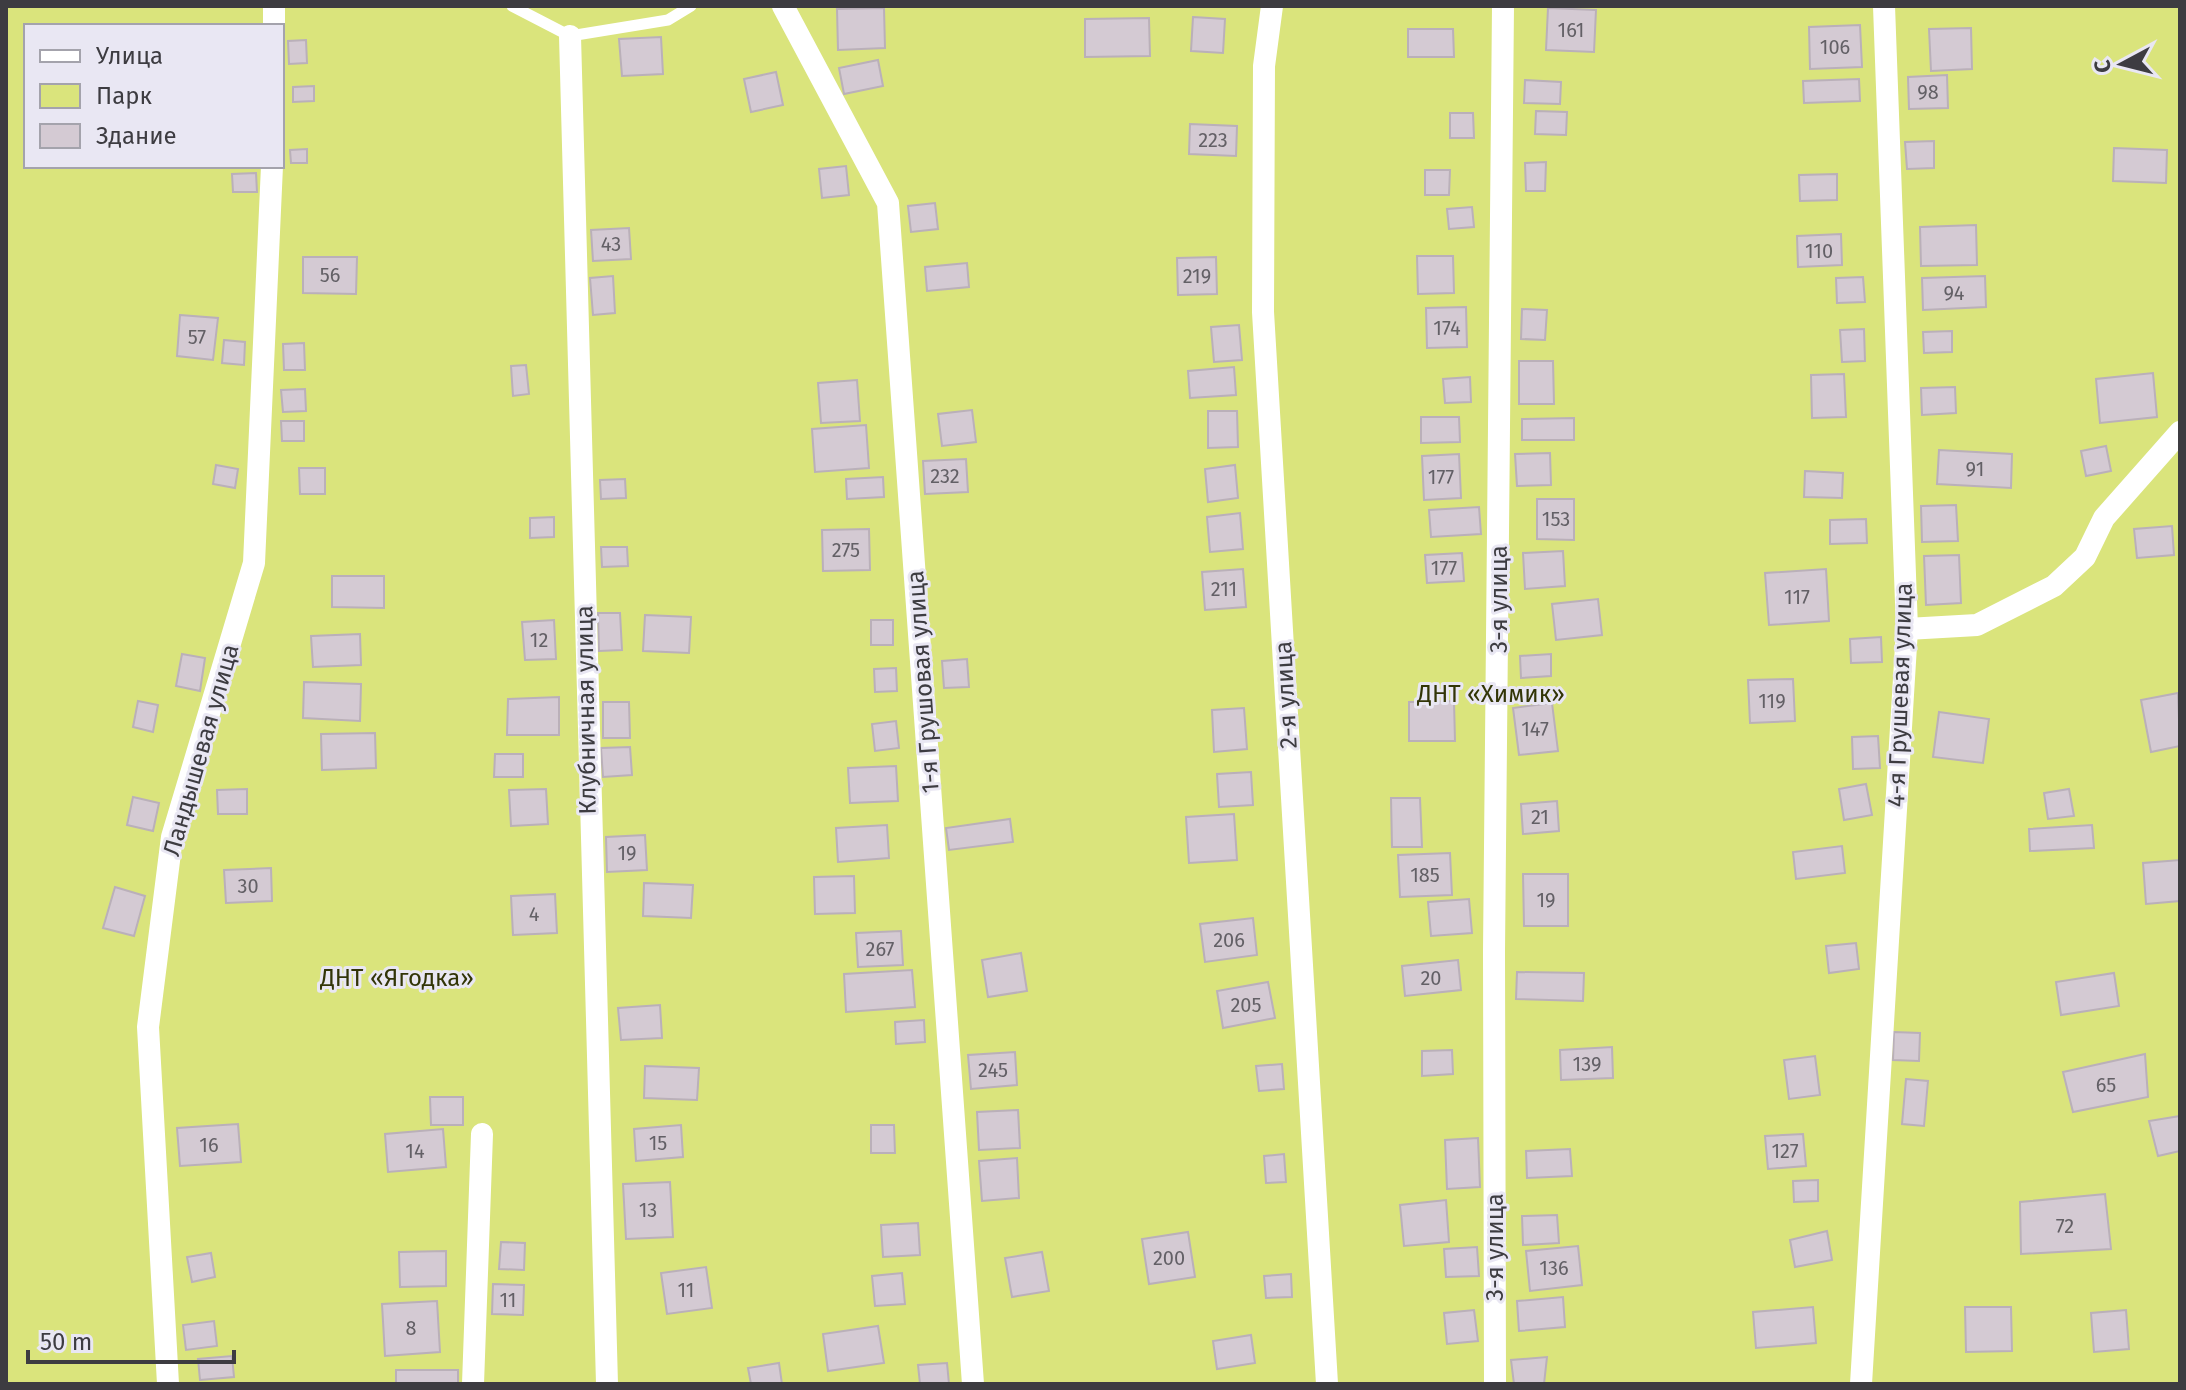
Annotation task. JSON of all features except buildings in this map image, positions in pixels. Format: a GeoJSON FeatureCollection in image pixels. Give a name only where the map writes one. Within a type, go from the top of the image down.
{"type":"FeatureCollection","features":[{"type":"Feature","properties":{"kind":"street","name":"1-я Грушовая улица"},"geometry":{"type":"LineString","coordinates":[[783,6],[888,203],[973,1384]]}},
{"type":"Feature","properties":{"kind":"street","name":"2-я улица"},"geometry":{"type":"LineString","coordinates":[[1272,6],[1264,66],[1263,312],[1327,1384]]}},
{"type":"Feature","properties":{"kind":"street","name":"3-я улица"},"geometry":{"type":"LineString","coordinates":[[1495,1384],[1494,952],[1503,6]]}},
{"type":"Feature","properties":{"kind":"street","name":"4-я Грушевая улица"},"geometry":{"type":"LineString","coordinates":[[1861,1384],[1907,629],[1884,6]]}},
{"type":"Feature","properties":{"kind":"street","name":"Клубничная улица"},"geometry":{"type":"LineString","coordinates":[[570,36],[607,1384]]}},
{"type":"Feature","properties":{"kind":"street","name":"Ландышевая улица"},"geometry":{"type":"LineString","coordinates":[[168,1384],[148,1027],[172,837],[219,691],[254,563],[272,168]]}},
{"type":"Feature","properties":{"kind":"street"},"geometry":{"type":"LineString","coordinates":[[1907,629],[1977,625],[2054,586],[2085,557],[2104,518],[2180,432]]}},
{"type":"Feature","properties":{"kind":"street"},"geometry":{"type":"LineString","coordinates":[[473,1384],[482,1134]]}},
{"type":"Feature","properties":{"kind":"lane"},"geometry":{"type":"LineString","coordinates":[[512,6],[570,36],[668,20],[691,6]]}},
{"type":"Feature","properties":{"kind":"green space","name":"ДНТ «Химик»"},"geometry":{"type":"Polygon","coordinates":[[[6,6],[2180,6],[2180,1384],[6,1384],[6,6]]]}},
{"type":"Feature","properties":{"kind":"park label","name":"ДНТ «Ягодка»"},"geometry":{"type":"Point","coordinates":[397,978]}}]}
